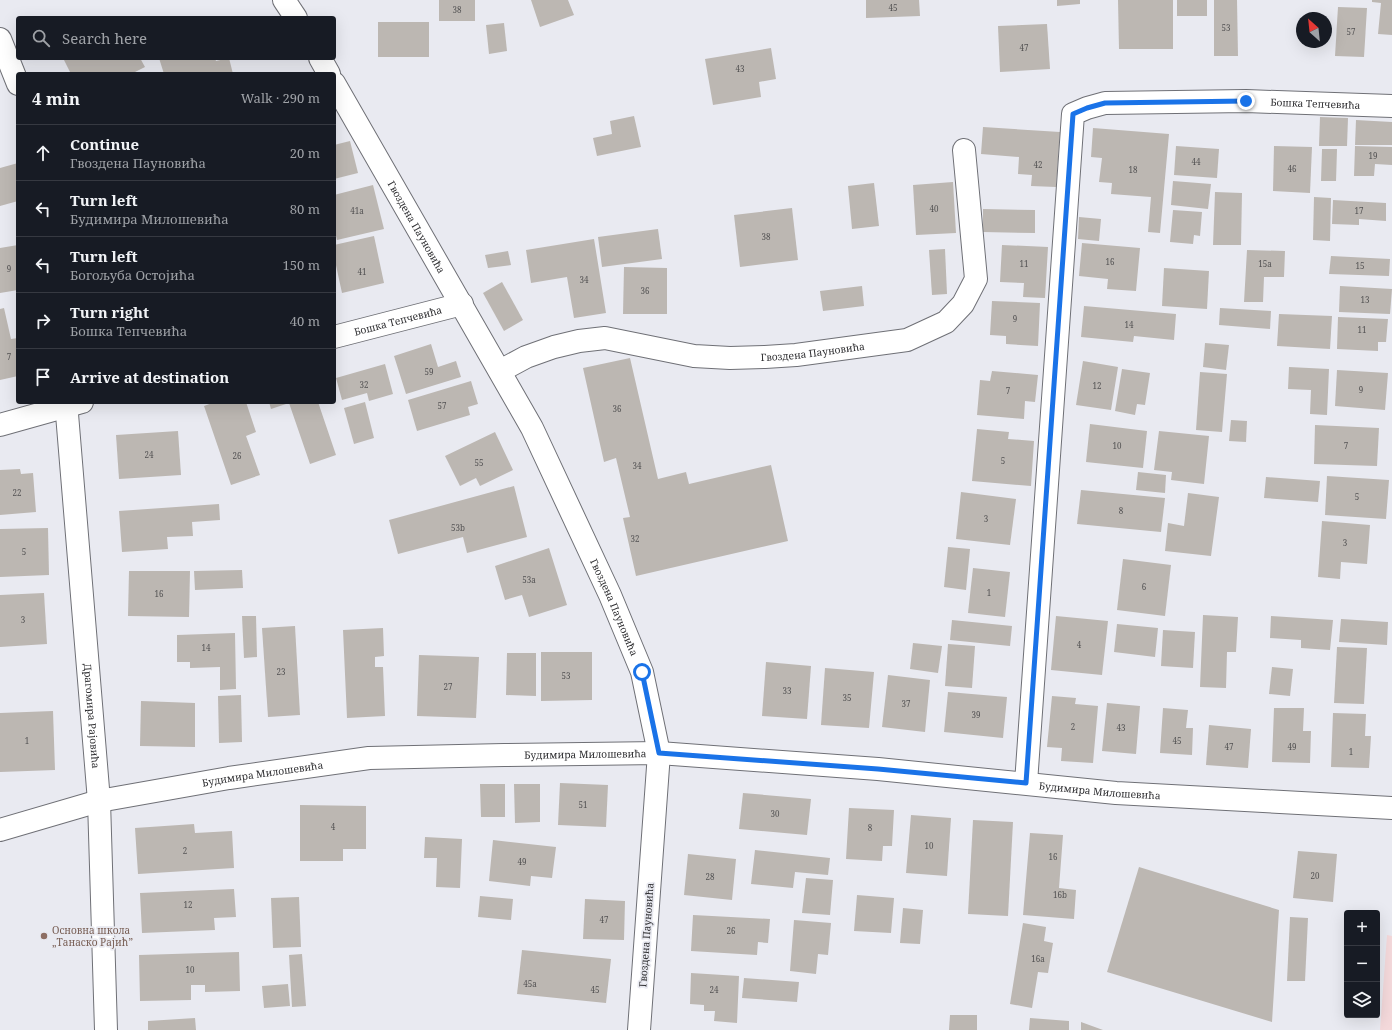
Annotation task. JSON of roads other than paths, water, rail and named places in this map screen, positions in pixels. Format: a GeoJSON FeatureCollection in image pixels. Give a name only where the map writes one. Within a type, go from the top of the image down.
{"type":"FeatureCollection","features":[{"type":"Feature","properties":{"kind":"street"},"geometry":{"type":"LineString","coordinates":[[284,0],[295,16]]}},
{"type":"Feature","properties":{"kind":"street"},"geometry":{"type":"LineString","coordinates":[[0,39],[16,79]]}},
{"type":"Feature","properties":{"kind":"street"},"geometry":{"type":"LineString","coordinates":[[321,60],[328,72]]}},
{"type":"Feature","properties":{"kind":"street","name":"Гвоздена Пауновића"},"geometry":{"type":"LineString","coordinates":[[336,86],[532,428],[610,595],[642,672],[659,753],[639,1030]]}},
{"type":"Feature","properties":{"kind":"street","name":"Бошка Тепчевића"},"geometry":{"type":"LineString","coordinates":[[1026,783],[1073,114],[1105,103],[1246,101],[1392,106]]}},
{"type":"Feature","properties":{"kind":"street","name":"Гвоздена Пауновића"},"geometry":{"type":"LineString","coordinates":[[500,371],[526,357],[554,346],[586,340],[605,338],[694,356],[730,358],[765,357],[796,355],[907,340],[946,322],[963,304],[976,280],[964,150]]}},
{"type":"Feature","properties":{"kind":"street","name":"Бошка Тепчевића"},"geometry":{"type":"LineString","coordinates":[[336,336],[462,304]]}},
{"type":"Feature","properties":{"kind":"street"},"geometry":{"type":"LineString","coordinates":[[0,425],[69,404]]}},
{"type":"Feature","properties":{"kind":"street","name":"Драгомира Рајовића"},"geometry":{"type":"LineString","coordinates":[[72,404],[99,801],[106,1030]]}},
{"type":"Feature","properties":{"kind":"street","name":"Будимира Милошевића"},"geometry":{"type":"LineString","coordinates":[[0,830],[99,801],[229,778],[369,758],[659,753],[878,769],[1116,793],[1392,808]]}},
{"type":"Feature","properties":{"kind":"place","name":"Основна школа „Танаско Рајић”"},"geometry":{"type":"Point","coordinates":[44,936]}}]}
